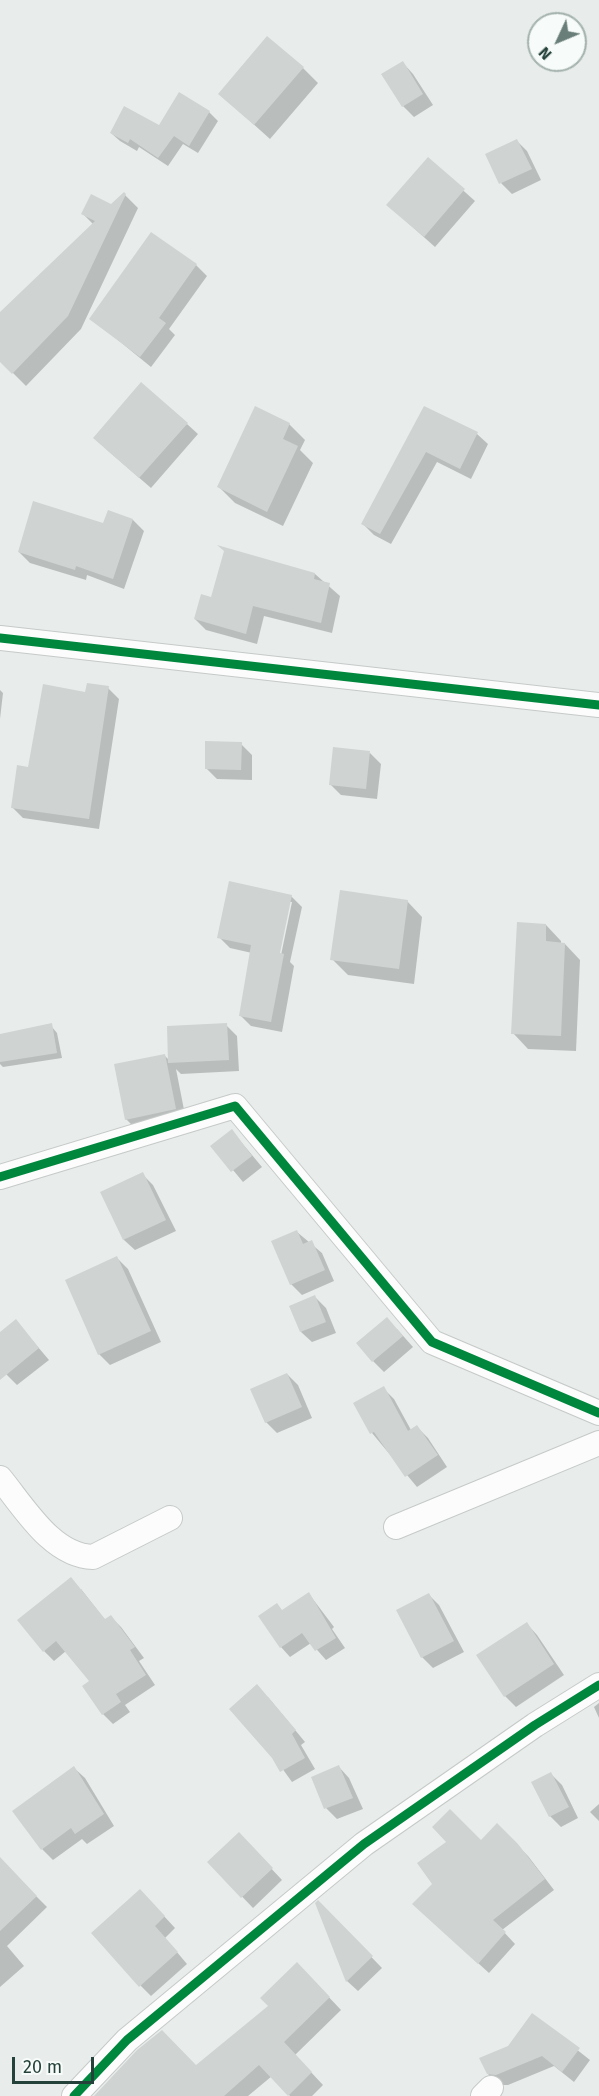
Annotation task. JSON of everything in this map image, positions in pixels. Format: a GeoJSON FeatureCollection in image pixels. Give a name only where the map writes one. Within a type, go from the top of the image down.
{"type":"FeatureCollection","features":[{"type":"Feature","properties":{"kind":"street"},"geometry":{"type":"LineString","coordinates":[[0,638],[599,705]]}},
{"type":"Feature","properties":{"kind":"street"},"geometry":{"type":"LineString","coordinates":[[0,1177],[235,1106],[432,1342],[599,1413]]}},
{"type":"Feature","properties":{"kind":"street"},"geometry":{"type":"LineString","coordinates":[[396,1527],[599,1443]]}},
{"type":"Feature","properties":{"kind":"street"},"geometry":{"type":"LineString","coordinates":[[0,1478],[48,1536],[78,1556],[93,1557],[170,1518]]}},
{"type":"Feature","properties":{"kind":"street"},"geometry":{"type":"LineString","coordinates":[[74,2096],[127,2040],[364,1844],[535,1725],[599,1685]]}},
{"type":"Feature","properties":{"kind":"building"},"geometry":{"type":"Polygon","coordinates":[[[267,36],[304,67],[254,125],[218,94],[267,36]]]}},
{"type":"Feature","properties":{"kind":"building"},"geometry":{"type":"Polygon","coordinates":[[[403,61],[423,94],[402,107],[381,74],[403,61]]]}},
{"type":"Feature","properties":{"kind":"building"},"geometry":{"type":"Polygon","coordinates":[[[179,92],[210,111],[189,146],[174,136],[158,158],[130,139],[128,143],[110,133],[124,106],[159,125],[179,92]]]}},
{"type":"Feature","properties":{"kind":"building"},"geometry":{"type":"Polygon","coordinates":[[[517,139],[532,169],[499,184],[485,154],[517,139]]]}},
{"type":"Feature","properties":{"kind":"building"},"geometry":{"type":"Polygon","coordinates":[[[428,157],[465,189],[424,237],[386,205],[428,157]]]}},
{"type":"Feature","properties":{"kind":"building"},"geometry":{"type":"Polygon","coordinates":[[[124,192],[126,194],[68,316],[12,374],[0,362],[0,312],[95,221],[81,214],[91,194],[111,204],[124,192]]]}},
{"type":"Feature","properties":{"kind":"building"},"geometry":{"type":"Polygon","coordinates":[[[151,232],[197,264],[159,318],[166,323],[140,357],[89,319],[151,232]]]}},
{"type":"Feature","properties":{"kind":"building"},"geometry":{"type":"Polygon","coordinates":[[[141,382],[188,423],[139,478],[93,438],[141,382]]]}},
{"type":"Feature","properties":{"kind":"building"},"geometry":{"type":"Polygon","coordinates":[[[255,406],[290,423],[283,439],[298,446],[267,512],[217,487],[255,406]]]}},
{"type":"Feature","properties":{"kind":"building"},"geometry":{"type":"Polygon","coordinates":[[[424,406],[478,432],[460,469],[426,452],[380,534],[361,524],[424,406]]]}},
{"type":"Feature","properties":{"kind":"building"},"geometry":{"type":"Polygon","coordinates":[[[33,501],[103,523],[108,510],[133,519],[113,579],[76,566],[75,570],[18,552],[33,501]]]}},
{"type":"Feature","properties":{"kind":"building"},"geometry":{"type":"Polygon","coordinates":[[[217,545],[315,573],[314,579],[330,583],[321,623],[253,606],[246,634],[194,619],[201,594],[211,597],[224,551],[217,545]]]}},
{"type":"Feature","properties":{"kind":"building"},"geometry":{"type":"Polygon","coordinates":[[[87,683],[109,686],[89,819],[11,808],[17,765],[28,767],[43,684],[85,692],[87,683]]]}},
{"type":"Feature","properties":{"kind":"building"},"geometry":{"type":"Polygon","coordinates":[[[205,741],[242,742],[241,770],[205,769],[205,741]]]}},
{"type":"Feature","properties":{"kind":"building"},"geometry":{"type":"Polygon","coordinates":[[[333,747],[370,751],[366,789],[329,785],[333,747]]]}},
{"type":"Feature","properties":{"kind":"building"},"geometry":{"type":"Polygon","coordinates":[[[229,881],[292,895],[280,953],[284,954],[271,1022],[239,1016],[251,945],[217,938],[229,881]]]}},
{"type":"Feature","properties":{"kind":"building"},"geometry":{"type":"Polygon","coordinates":[[[340,890],[408,900],[399,969],[330,960],[340,890]]]}},
{"type":"Feature","properties":{"kind":"building"},"geometry":{"type":"Polygon","coordinates":[[[517,922],[546,924],[546,941],[565,943],[561,1036],[511,1034],[517,922]]]}},
{"type":"Feature","properties":{"kind":"building"},"geometry":{"type":"Polygon","coordinates":[[[52,1023],[57,1053],[0,1062],[0,1034],[52,1023]]]}},
{"type":"Feature","properties":{"kind":"building"},"geometry":{"type":"Polygon","coordinates":[[[227,1023],[229,1060],[168,1063],[167,1026],[227,1023]]]}},
{"type":"Feature","properties":{"kind":"building"},"geometry":{"type":"Polygon","coordinates":[[[165,1054],[176,1109],[125,1120],[114,1064],[165,1054]]]}},
{"type":"Feature","properties":{"kind":"building"},"geometry":{"type":"Polygon","coordinates":[[[232,1129],[252,1156],[231,1172],[210,1146],[232,1129]]]}},
{"type":"Feature","properties":{"kind":"building"},"geometry":{"type":"Polygon","coordinates":[[[143,1172],[166,1220],[123,1240],[100,1192],[143,1172]]]}},
{"type":"Feature","properties":{"kind":"building"},"geometry":{"type":"Polygon","coordinates":[[[297,1230],[303,1244],[312,1240],[325,1270],[290,1285],[271,1241],[297,1230]]]}},
{"type":"Feature","properties":{"kind":"building"},"geometry":{"type":"Polygon","coordinates":[[[117,1256],[151,1331],[98,1355],[65,1280],[117,1256]]]}},
{"type":"Feature","properties":{"kind":"building"},"geometry":{"type":"Polygon","coordinates":[[[315,1295],[326,1322],[300,1332],[289,1306],[315,1295]]]}},
{"type":"Feature","properties":{"kind":"building"},"geometry":{"type":"Polygon","coordinates":[[[387,1317],[403,1336],[372,1362],[356,1343],[387,1317]]]}},
{"type":"Feature","properties":{"kind":"building"},"geometry":{"type":"Polygon","coordinates":[[[16,1319],[39,1348],[0,1380],[0,1332],[16,1319]]]}},
{"type":"Feature","properties":{"kind":"building"},"geometry":{"type":"Polygon","coordinates":[[[287,1373],[302,1407],[265,1423],[250,1389],[287,1373]]]}},
{"type":"Feature","properties":{"kind":"building"},"geometry":{"type":"Polygon","coordinates":[[[384,1386],[408,1431],[417,1425],[438,1455],[405,1477],[374,1432],[370,1434],[353,1403],[384,1386]]]}},
{"type":"Feature","properties":{"kind":"building"},"geometry":{"type":"Polygon","coordinates":[[[71,1577],[105,1619],[111,1615],[135,1647],[130,1650],[146,1675],[116,1694],[121,1702],[102,1715],[82,1686],[89,1681],[56,1641],[43,1652],[17,1620],[71,1577]]]}},
{"type":"Feature","properties":{"kind":"building"},"geometry":{"type":"Polygon","coordinates":[[[309,1592],[336,1638],[315,1651],[302,1633],[280,1648],[258,1616],[277,1603],[282,1610],[309,1592]]]}},
{"type":"Feature","properties":{"kind":"building"},"geometry":{"type":"Polygon","coordinates":[[[429,1593],[454,1641],[421,1658],[396,1610],[429,1593]]]}},
{"type":"Feature","properties":{"kind":"building"},"geometry":{"type":"Polygon","coordinates":[[[527,1622],[554,1664],[504,1697],[476,1655],[527,1622]]]}},
{"type":"Feature","properties":{"kind":"building"},"geometry":{"type":"Polygon","coordinates":[[[257,1684],[296,1730],[292,1734],[305,1758],[280,1772],[272,1758],[229,1709],[257,1684]]]}},
{"type":"Feature","properties":{"kind":"building"},"geometry":{"type":"Polygon","coordinates":[[[339,1765],[353,1798],[324,1809],[311,1777],[339,1765]]]}},
{"type":"Feature","properties":{"kind":"building"},"geometry":{"type":"Polygon","coordinates":[[[74,1766],[104,1814],[75,1834],[71,1828],[41,1850],[12,1811],[74,1766]]]}},
{"type":"Feature","properties":{"kind":"building"},"geometry":{"type":"Polygon","coordinates":[[[551,1772],[569,1807],[549,1817],[531,1782],[551,1772]]]}},
{"type":"Feature","properties":{"kind":"building"},"geometry":{"type":"Polygon","coordinates":[[[450,1809],[481,1840],[497,1823],[518,1844],[545,1879],[493,1920],[506,1932],[478,1964],[412,1904],[432,1884],[417,1863],[446,1842],[432,1827],[450,1809]]]}},
{"type":"Feature","properties":{"kind":"building"},"geometry":{"type":"Polygon","coordinates":[[[239,1832],[273,1868],[241,1898],[207,1862],[239,1832]]]}},
{"type":"Feature","properties":{"kind":"building"},"geometry":{"type":"Polygon","coordinates":[[[0,1857],[37,1896],[0,1931],[0,1857]]]}},
{"type":"Feature","properties":{"kind":"building"},"geometry":{"type":"Polygon","coordinates":[[[140,1889],[165,1916],[155,1926],[178,1952],[139,1987],[91,1933],[140,1889]]]}},
{"type":"Feature","properties":{"kind":"building"},"geometry":{"type":"Polygon","coordinates":[[[318,1900],[373,1956],[346,1982],[315,1903],[318,1900]]]}},
{"type":"Feature","properties":{"kind":"building"},"geometry":{"type":"Polygon","coordinates":[[[297,1962],[330,1997],[284,2042],[312,2072],[288,2096],[259,2065],[224,2096],[94,2096],[137,2050],[162,2030],[196,2065],[268,2006],[260,1998],[297,1962]]]}},
{"type":"Feature","properties":{"kind":"building"},"geometry":{"type":"Polygon","coordinates":[[[532,2013],[580,2048],[562,2072],[542,2056],[496,2075],[487,2074],[479,2058],[508,2046],[532,2013]]]}},
{"type":"Feature","properties":{"kind":"cycle path"},"geometry":{"type":"LineString","coordinates":[[0,638],[599,705]]}},
{"type":"Feature","properties":{"kind":"cycle path"},"geometry":{"type":"LineString","coordinates":[[0,1177],[235,1106],[432,1342],[599,1413]]}},
{"type":"Feature","properties":{"kind":"cycle path"},"geometry":{"type":"LineString","coordinates":[[74,2096],[127,2040],[364,1844],[535,1725],[599,1685]]}}]}
